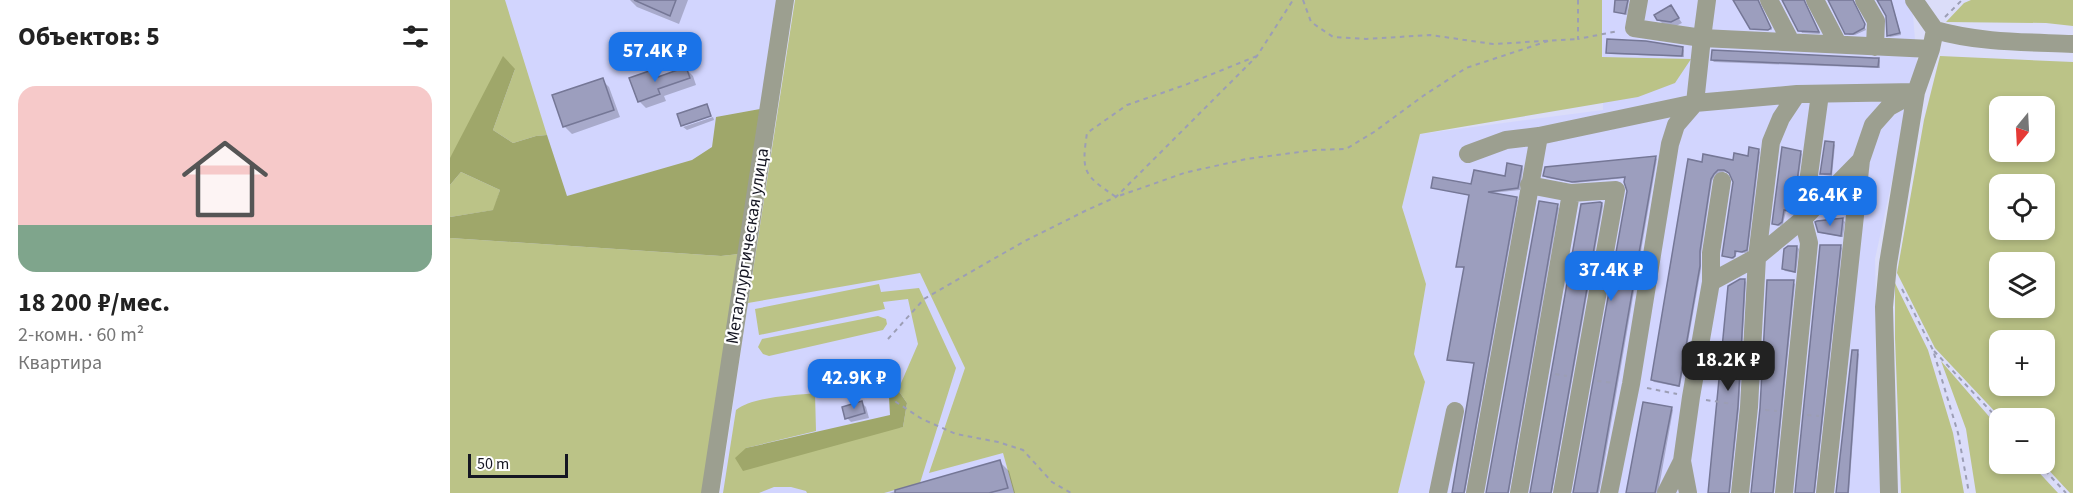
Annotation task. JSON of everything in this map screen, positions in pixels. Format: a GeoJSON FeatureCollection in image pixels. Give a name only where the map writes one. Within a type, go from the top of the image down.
{"type":"FeatureCollection","features":[{"type":"Feature","properties":{"kind":"street","name":"Металлургическая улица"},"geometry":{"type":"LineString","coordinates":[[710,493],[785,0]]}},
{"type":"Feature","properties":{"kind":"street"},"geometry":{"type":"LineString","coordinates":[[1639,0],[1634,28],[1702,38],[1931,49]]}},
{"type":"Feature","properties":{"kind":"street"},"geometry":{"type":"LineString","coordinates":[[1609,493],[1631,384],[1670,144],[1676,125],[1695,103],[1707,0]]}},
{"type":"Feature","properties":{"kind":"street"},"geometry":{"type":"LineString","coordinates":[[1769,0],[1791,42]]}},
{"type":"Feature","properties":{"kind":"street"},"geometry":{"type":"LineString","coordinates":[[1815,0],[1838,44]]}},
{"type":"Feature","properties":{"kind":"street"},"geometry":{"type":"LineString","coordinates":[[1864,0],[1876,21],[1875,47]]}},
{"type":"Feature","properties":{"kind":"street"},"geometry":{"type":"LineString","coordinates":[[1914,0],[1935,30],[1956,36],[1992,41],[2073,45]]}},
{"type":"Feature","properties":{"kind":"street"},"geometry":{"type":"LineString","coordinates":[[1889,493],[1884,307],[1888,264],[1916,92],[1935,30]]}},
{"type":"Feature","properties":{"kind":"street"},"geometry":{"type":"LineString","coordinates":[[1468,154],[1506,140],[1539,136],[1695,103],[1797,94],[1916,92]]}},
{"type":"Feature","properties":{"kind":"street"},"geometry":{"type":"LineString","coordinates":[[1825,493],[1861,160],[1873,125],[1889,107],[1916,92]]}},
{"type":"Feature","properties":{"kind":"street"},"geometry":{"type":"LineString","coordinates":[[1740,493],[1749,407],[1757,257],[1771,142],[1781,118],[1797,94]]}},
{"type":"Feature","properties":{"kind":"street"},"geometry":{"type":"LineString","coordinates":[[1784,493],[1809,243],[1803,219],[1820,94]]}},
{"type":"Feature","properties":{"kind":"street"},"geometry":{"type":"LineString","coordinates":[[1475,493],[1539,136]]}},
{"type":"Feature","properties":{"kind":"street"},"geometry":{"type":"LineString","coordinates":[[1711,282],[1757,257],[1803,219],[1861,160]]}},
{"type":"Feature","properties":{"kind":"street"},"geometry":{"type":"LineString","coordinates":[[1666,493],[1682,461],[1711,282],[1711,253],[1722,181]]}},
{"type":"Feature","properties":{"kind":"street"},"geometry":{"type":"LineString","coordinates":[[1529,185],[1571,194],[1616,190],[1562,493]]}},
{"type":"Feature","properties":{"kind":"street"},"geometry":{"type":"LineString","coordinates":[[1519,493],[1571,194]]}},
{"type":"Feature","properties":{"kind":"street"},"geometry":{"type":"LineString","coordinates":[[1438,493],[1455,411]]}},
{"type":"Feature","properties":{"kind":"street"},"geometry":{"type":"LineString","coordinates":[[1682,461],[1688,493]]}},
{"type":"Feature","properties":{"kind":"path"},"geometry":{"type":"LineString","coordinates":[[1116,197],[1257,56],[1293,0]]}},
{"type":"Feature","properties":{"kind":"path"},"geometry":{"type":"LineString","coordinates":[[1304,0],[1311,22],[1333,37],[1366,39],[1430,35],[1493,44],[1578,39],[1634,28]]}},
{"type":"Feature","properties":{"kind":"path"},"geometry":{"type":"LineString","coordinates":[[1578,0],[1578,39]]}},
{"type":"Feature","properties":{"kind":"path"},"geometry":{"type":"LineString","coordinates":[[1935,30],[1962,0]]}},
{"type":"Feature","properties":{"kind":"path"},"geometry":{"type":"LineString","coordinates":[[888,339],[924,299],[1023,242],[1116,197],[1184,173],[1246,159],[1315,150],[1346,149],[1466,68],[1548,41]]}},
{"type":"Feature","properties":{"kind":"path"},"geometry":{"type":"LineString","coordinates":[[1116,197],[1090,179],[1083,159],[1088,133],[1127,105],[1257,56]]}},
{"type":"Feature","properties":{"kind":"path"},"geometry":{"type":"LineString","coordinates":[[1888,264],[1933,350],[1958,433],[1969,493]]}},
{"type":"Feature","properties":{"kind":"path"},"geometry":{"type":"LineString","coordinates":[[1933,350],[1989,409]]}},
{"type":"Feature","properties":{"kind":"path"},"geometry":{"type":"LineString","coordinates":[[886,376],[896,402],[922,419],[957,434],[998,442],[1023,450],[1052,482],[1071,493]]}},
{"type":"Feature","properties":{"kind":"path"},"geometry":{"type":"LineString","coordinates":[[1631,384],[1691,397]]}},
{"type":"Feature","properties":{"kind":"path"},"geometry":{"type":"LineString","coordinates":[[2048,474],[2066,493]]}},
{"type":"Feature","properties":{"kind":"shaded area"},"geometry":{"type":"Polygon","coordinates":[[[502,0],[778,0],[762,113],[695,162],[564,198],[502,0]]]}},
{"type":"Feature","properties":{"kind":"shaded area"},"geometry":{"type":"Polygon","coordinates":[[[1602,0],[1905,0],[1913,15],[1917,65],[1875,259],[1880,493],[1398,493],[1425,382],[1414,354],[1426,284],[1402,207],[1420,134],[1603,110],[1602,0]]]}},
{"type":"Feature","properties":{"kind":"shaded area"},"geometry":{"type":"Polygon","coordinates":[[[920,272],[965,368],[929,472],[1003,453],[1014,493],[720,493],[748,303],[920,272]]]}},
{"type":"Feature","properties":{"kind":"green space"},"geometry":{"type":"Polygon","coordinates":[[[450,0],[505,0],[547,135],[513,143],[493,130],[515,69],[450,159],[450,0]]]}},
{"type":"Feature","properties":{"kind":"green space"},"geometry":{"type":"Polygon","coordinates":[[[795,0],[1602,0],[1602,57],[1691,59],[1675,83],[1638,97],[1420,134],[1402,207],[1426,284],[1414,354],[1425,382],[1398,493],[1014,493],[1003,453],[929,473],[965,368],[920,273],[748,303],[795,0]]]}},
{"type":"Feature","properties":{"kind":"green space"},"geometry":{"type":"Polygon","coordinates":[[[1971,0],[2073,0],[2073,26],[2046,23],[1946,22],[1964,3],[1971,0]]]}},
{"type":"Feature","properties":{"kind":"green space"},"geometry":{"type":"Polygon","coordinates":[[[503,56],[515,69],[493,130],[513,143],[547,135],[567,196],[692,160],[712,147],[716,117],[760,109],[739,254],[721,256],[450,238],[450,217],[493,210],[500,190],[461,172],[450,185],[450,158],[503,56]]]}},
{"type":"Feature","properties":{"kind":"green space"},"geometry":{"type":"Polygon","coordinates":[[[1940,56],[2073,62],[2073,493],[2070,493],[2052,474],[2055,474],[2055,408],[1992,408],[1935,348],[1897,273],[1924,120],[1940,56]]]}},
{"type":"Feature","properties":{"kind":"green space"},"geometry":{"type":"Polygon","coordinates":[[[461,172],[500,190],[494,210],[450,217],[450,185],[461,172]]]}},
{"type":"Feature","properties":{"kind":"green space"},"geometry":{"type":"Polygon","coordinates":[[[450,238],[721,256],[739,254],[703,493],[450,493],[450,238]]]}},
{"type":"Feature","properties":{"kind":"green space"},"geometry":{"type":"Polygon","coordinates":[[[1895,283],[1928,350],[1953,433],[1964,493],[1901,493],[1895,283]]]}},
{"type":"Feature","properties":{"kind":"green space"},"geometry":{"type":"Polygon","coordinates":[[[879,284],[881,292],[919,288],[956,368],[920,483],[884,493],[807,493],[791,487],[774,487],[759,493],[723,493],[736,410],[744,405],[774,397],[815,393],[816,431],[746,448],[903,427],[907,403],[898,390],[918,344],[908,299],[883,302],[885,309],[759,335],[755,309],[879,284]]]}},
{"type":"Feature","properties":{"kind":"green space"},"geometry":{"type":"Polygon","coordinates":[[[878,316],[886,319],[887,324],[883,330],[769,356],[763,354],[758,347],[762,339],[878,316]]]}},
{"type":"Feature","properties":{"kind":"green space"},"geometry":{"type":"Polygon","coordinates":[[[1941,361],[1989,416],[1989,474],[2040,474],[2058,493],[1976,493],[1966,429],[1941,361]]]}},
{"type":"Feature","properties":{"kind":"green space"},"geometry":{"type":"Polygon","coordinates":[[[898,390],[907,403],[903,427],[743,471],[735,458],[746,448],[890,415],[889,397],[898,390]]]}},
{"type":"Feature","properties":{"kind":"building"},"geometry":{"type":"Polygon","coordinates":[[[634,0],[676,0],[670,16],[634,0]]]}},
{"type":"Feature","properties":{"kind":"building"},"geometry":{"type":"Polygon","coordinates":[[[1615,0],[1628,0],[1625,14],[1614,12],[1615,0]]]}},
{"type":"Feature","properties":{"kind":"building"},"geometry":{"type":"Polygon","coordinates":[[[1733,0],[1758,0],[1771,28],[1768,30],[1750,29],[1733,0]]]}},
{"type":"Feature","properties":{"kind":"building"},"geometry":{"type":"Polygon","coordinates":[[[1782,0],[1804,0],[1819,32],[1798,31],[1782,0]]]}},
{"type":"Feature","properties":{"kind":"building"},"geometry":{"type":"Polygon","coordinates":[[[1828,0],[1853,0],[1865,24],[1864,28],[1853,34],[1845,34],[1828,0]]]}},
{"type":"Feature","properties":{"kind":"building"},"geometry":{"type":"Polygon","coordinates":[[[1877,0],[1891,0],[1900,33],[1887,36],[1886,16],[1877,0]]]}},
{"type":"Feature","properties":{"kind":"building"},"geometry":{"type":"Polygon","coordinates":[[[1671,5],[1679,18],[1671,22],[1657,20],[1654,15],[1671,5]]]}},
{"type":"Feature","properties":{"kind":"building"},"geometry":{"type":"Polygon","coordinates":[[[1607,39],[1646,41],[1683,47],[1682,56],[1606,53],[1607,39]]]}},
{"type":"Feature","properties":{"kind":"building"},"geometry":{"type":"Polygon","coordinates":[[[1712,50],[1879,58],[1878,67],[1711,60],[1712,50]]]}},
{"type":"Feature","properties":{"kind":"building"},"geometry":{"type":"Polygon","coordinates":[[[686,67],[690,78],[658,89],[660,94],[638,102],[629,78],[652,70],[655,78],[686,67]]]}},
{"type":"Feature","properties":{"kind":"building"},"geometry":{"type":"Polygon","coordinates":[[[603,78],[614,110],[563,127],[552,95],[603,78]]]}},
{"type":"Feature","properties":{"kind":"building"},"geometry":{"type":"Polygon","coordinates":[[[707,104],[711,116],[681,126],[677,114],[707,104]]]}},
{"type":"Feature","properties":{"kind":"building"},"geometry":{"type":"Polygon","coordinates":[[[1825,141],[1834,142],[1831,174],[1820,174],[1825,141]]]}},
{"type":"Feature","properties":{"kind":"building"},"geometry":{"type":"Polygon","coordinates":[[[1749,147],[1759,149],[1747,250],[1735,251],[1735,256],[1732,258],[1722,256],[1733,182],[1729,173],[1718,170],[1711,179],[1700,251],[1700,266],[1679,386],[1651,380],[1688,159],[1702,162],[1703,154],[1733,160],[1734,153],[1748,156],[1749,147]]]}},
{"type":"Feature","properties":{"kind":"building"},"geometry":{"type":"Polygon","coordinates":[[[1782,147],[1801,151],[1793,212],[1784,210],[1782,222],[1778,225],[1772,224],[1782,147]]]}},
{"type":"Feature","properties":{"kind":"building"},"geometry":{"type":"Polygon","coordinates":[[[1656,156],[1597,493],[1573,493],[1627,191],[1625,177],[1572,182],[1543,176],[1545,167],[1656,156]]]}},
{"type":"Feature","properties":{"kind":"building"},"geometry":{"type":"Polygon","coordinates":[[[1507,163],[1522,166],[1518,188],[1488,192],[1517,197],[1464,493],[1452,493],[1474,363],[1447,360],[1464,267],[1456,267],[1469,195],[1431,188],[1433,177],[1471,184],[1474,170],[1505,176],[1507,163]]]}},
{"type":"Feature","properties":{"kind":"building"},"geometry":{"type":"Polygon","coordinates":[[[1539,201],[1558,204],[1508,493],[1486,493],[1539,201]]]}},
{"type":"Feature","properties":{"kind":"building"},"geometry":{"type":"Polygon","coordinates":[[[1602,203],[1551,493],[1530,493],[1581,204],[1602,203]]]}},
{"type":"Feature","properties":{"kind":"building"},"geometry":{"type":"Polygon","coordinates":[[[1843,218],[1841,236],[1818,232],[1815,222],[1843,218]]]}},
{"type":"Feature","properties":{"kind":"building"},"geometry":{"type":"Polygon","coordinates":[[[1820,245],[1841,245],[1814,493],[1795,493],[1820,245]]]}},
{"type":"Feature","properties":{"kind":"building"},"geometry":{"type":"Polygon","coordinates":[[[1788,246],[1797,246],[1795,272],[1782,269],[1784,249],[1788,246]]]}},
{"type":"Feature","properties":{"kind":"building"},"geometry":{"type":"Polygon","coordinates":[[[1740,279],[1745,279],[1738,406],[1729,493],[1708,493],[1728,286],[1740,279]]]}},
{"type":"Feature","properties":{"kind":"building"},"geometry":{"type":"Polygon","coordinates":[[[1767,280],[1794,280],[1773,493],[1751,493],[1760,408],[1767,280]]]}},
{"type":"Feature","properties":{"kind":"building"},"geometry":{"type":"Polygon","coordinates":[[[1852,350],[1858,350],[1848,493],[1836,493],[1852,350]]]}},
{"type":"Feature","properties":{"kind":"building"},"geometry":{"type":"Polygon","coordinates":[[[862,401],[865,413],[845,419],[842,407],[862,401]]]}},
{"type":"Feature","properties":{"kind":"building"},"geometry":{"type":"Polygon","coordinates":[[[1643,402],[1672,407],[1655,493],[1626,493],[1643,402]]]}},
{"type":"Feature","properties":{"kind":"building"},"geometry":{"type":"Polygon","coordinates":[[[1000,460],[1008,488],[989,493],[895,493],[895,490],[1000,460]]]}}]}
